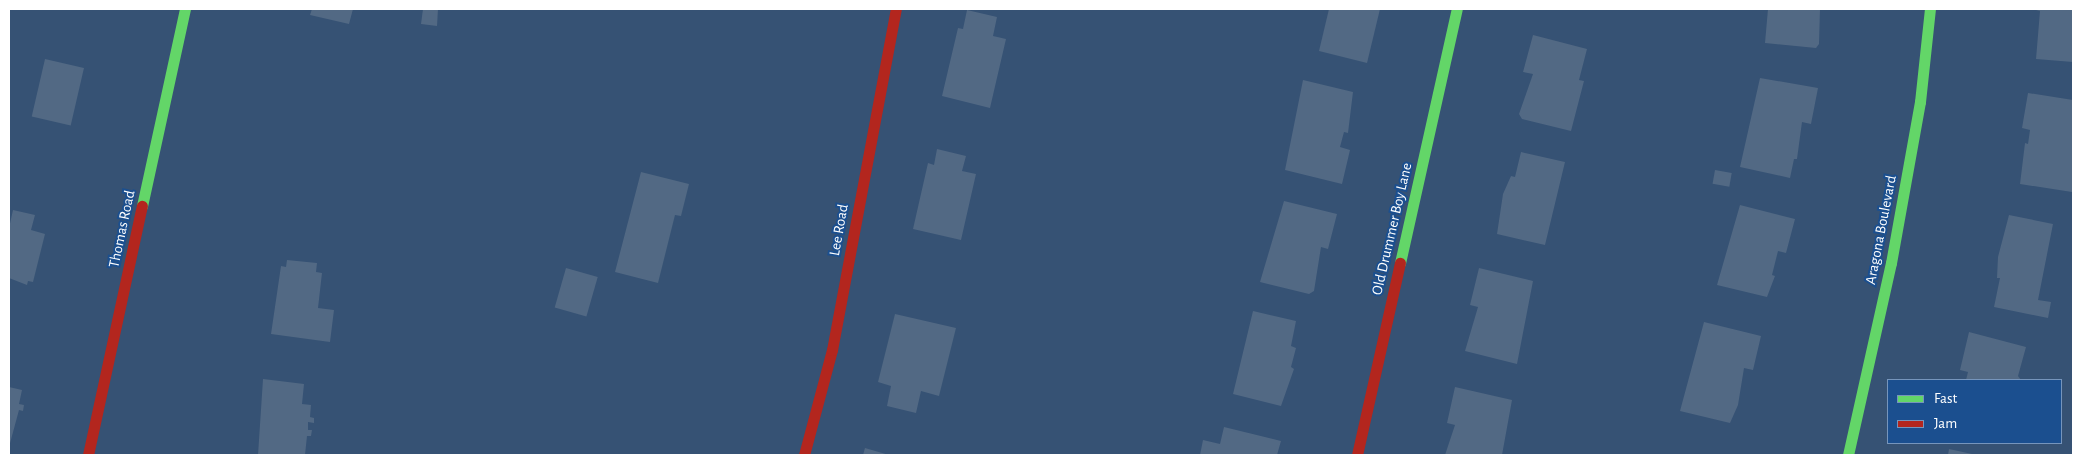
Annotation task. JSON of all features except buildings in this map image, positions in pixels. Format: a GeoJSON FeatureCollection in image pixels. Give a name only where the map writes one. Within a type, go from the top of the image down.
{"type":"FeatureCollection","features":[{"type":"Feature","properties":{"kind":"street","name":"Thomas Road"},"geometry":{"type":"LineString","coordinates":[[88,455],[185,9]]}},
{"type":"Feature","properties":{"kind":"street","name":"Lee Road"},"geometry":{"type":"LineString","coordinates":[[804,455],[832,350],[896,9]]}},
{"type":"Feature","properties":{"kind":"street","name":"Old Drummer Boy Lane"},"geometry":{"type":"LineString","coordinates":[[1357,455],[1457,9]]}},
{"type":"Feature","properties":{"kind":"street","name":"Aragona Boulevard"},"geometry":{"type":"LineString","coordinates":[[1848,455],[1893,253],[1920,102],[1930,9]]}},
{"type":"Feature","properties":{"kind":"traffic: fast"},"geometry":{"type":"LineString","coordinates":[[142,206],[185,9]]}},
{"type":"Feature","properties":{"kind":"traffic: fast"},"geometry":{"type":"LineString","coordinates":[[1400,263],[1457,9]]}},
{"type":"Feature","properties":{"kind":"traffic: fast"},"geometry":{"type":"LineString","coordinates":[[1848,455],[1891,263],[1920,102],[1930,9]]}},
{"type":"Feature","properties":{"kind":"traffic: jam"},"geometry":{"type":"LineString","coordinates":[[804,455],[832,350],[896,9]]}},
{"type":"Feature","properties":{"kind":"traffic: jam"},"geometry":{"type":"LineString","coordinates":[[88,455],[142,206]]}},
{"type":"Feature","properties":{"kind":"traffic: jam"},"geometry":{"type":"LineString","coordinates":[[1357,455],[1400,263]]}}]}
